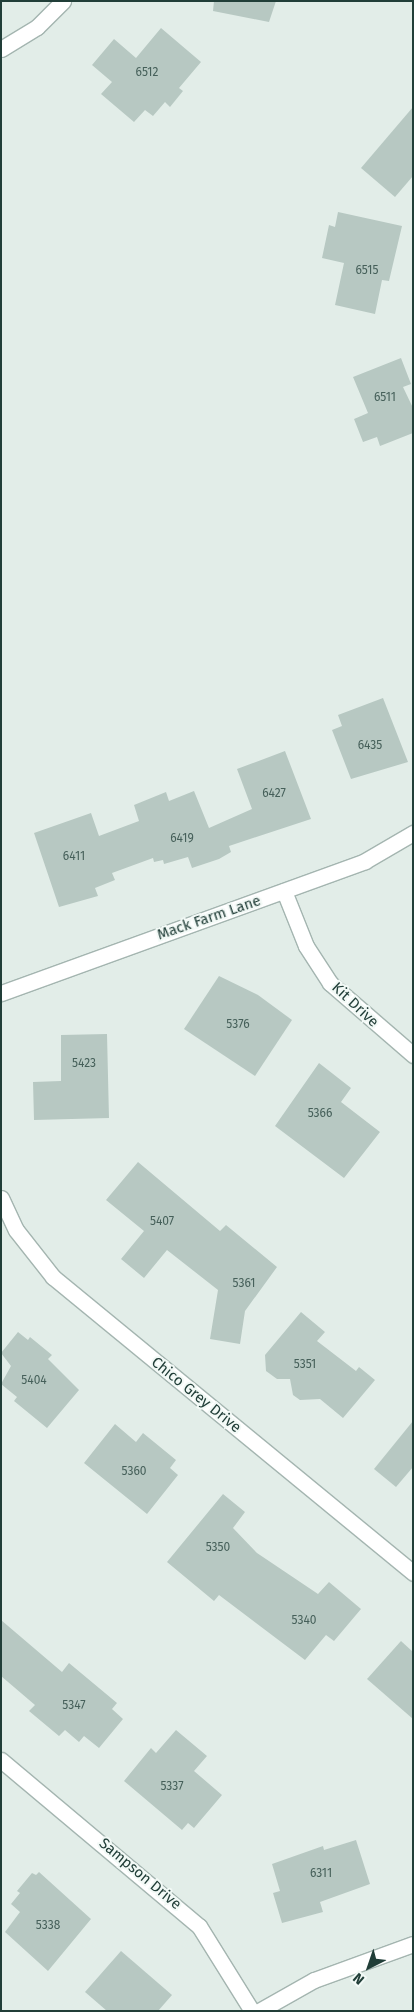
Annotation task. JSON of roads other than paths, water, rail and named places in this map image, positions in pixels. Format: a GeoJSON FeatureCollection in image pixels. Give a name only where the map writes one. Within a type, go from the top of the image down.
{"type":"FeatureCollection","features":[{"type":"Feature","properties":{"kind":"street"},"geometry":{"type":"LineString","coordinates":[[1,49],[37,27],[64,1]]}},
{"type":"Feature","properties":{"kind":"street","name":"Mack Farm Lane"},"geometry":{"type":"LineString","coordinates":[[1,993],[365,861],[413,834]]}},
{"type":"Feature","properties":{"kind":"street","name":"Kit Drive"},"geometry":{"type":"LineString","coordinates":[[284,891],[306,946],[330,983],[413,1055]]}},
{"type":"Feature","properties":{"kind":"street","name":"Chico Grey Drive"},"geometry":{"type":"LineString","coordinates":[[1,1198],[16,1230],[53,1277],[413,1573]]}},
{"type":"Feature","properties":{"kind":"street","name":"Sampson Drive"},"geometry":{"type":"LineString","coordinates":[[1,1760],[187,1914],[216,1948],[252,2011]]}},
{"type":"Feature","properties":{"kind":"street"},"geometry":{"type":"LineString","coordinates":[[259,2011],[314,1980],[413,1944]]}}]}
